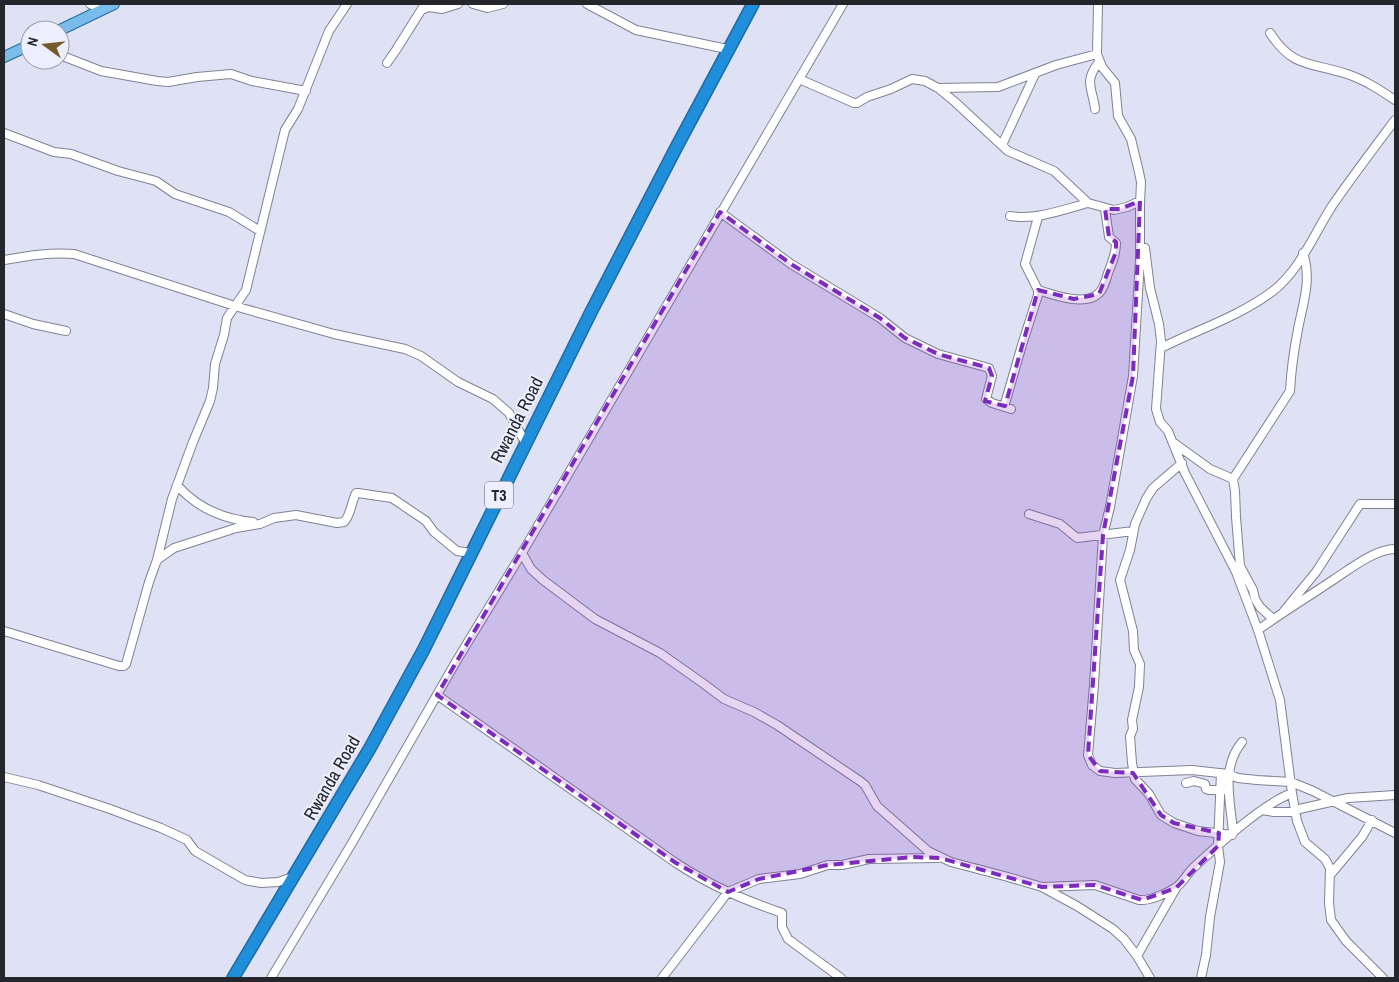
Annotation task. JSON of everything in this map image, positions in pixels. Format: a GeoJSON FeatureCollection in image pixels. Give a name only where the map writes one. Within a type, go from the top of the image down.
{"type":"FeatureCollection","features":[{"type":"Feature","properties":{"kind":"highway","name":"Rwanda Road"},"geometry":{"type":"LineString","coordinates":[[233,978],[370,748],[424,649],[525,442],[727,50],[753,4]]}},
{"type":"Feature","properties":{"kind":"main road"},"geometry":{"type":"LineString","coordinates":[[70,25],[114,4]]}},
{"type":"Feature","properties":{"kind":"main road"},"geometry":{"type":"LineString","coordinates":[[4,57],[20,50]]}},
{"type":"Feature","properties":{"kind":"street"},"geometry":{"type":"LineString","coordinates":[[90,4],[102,10]]}},
{"type":"Feature","properties":{"kind":"street"},"geometry":{"type":"LineString","coordinates":[[4,631],[124,666],[178,485],[210,401],[215,364],[226,323],[234,306],[246,290],[285,130],[293,120],[306,92],[329,31],[347,4]]}},
{"type":"Feature","properties":{"kind":"street"},"geometry":{"type":"LineString","coordinates":[[387,63],[423,7],[442,9],[458,4]]}},
{"type":"Feature","properties":{"kind":"street"},"geometry":{"type":"LineString","coordinates":[[473,4],[487,8],[503,4]]}},
{"type":"Feature","properties":{"kind":"street"},"geometry":{"type":"LineString","coordinates":[[587,4],[636,30],[727,50]]}},
{"type":"Feature","properties":{"kind":"street"},"geometry":{"type":"LineString","coordinates":[[271,978],[843,4]]}},
{"type":"Feature","properties":{"kind":"street"},"geometry":{"type":"LineString","coordinates":[[1098,4],[1097,54],[1099,62],[1115,83],[1118,116],[1134,147],[1140,182],[1140,260],[1134,376],[1114,488],[1103,535],[1088,755],[1092,765],[1100,771],[1115,773],[1171,770],[1291,782],[1334,801],[1395,833]]}},
{"type":"Feature","properties":{"kind":"street"},"geometry":{"type":"LineString","coordinates":[[1270,33],[1283,50],[1301,61],[1358,78],[1395,100]]}},
{"type":"Feature","properties":{"kind":"street"},"geometry":{"type":"LineString","coordinates":[[938,88],[998,87],[1056,65],[1097,54]]}},
{"type":"Feature","properties":{"kind":"street"},"geometry":{"type":"LineString","coordinates":[[70,59],[101,71],[157,81],[168,82],[229,74],[252,82],[306,92]]}},
{"type":"Feature","properties":{"kind":"street"},"geometry":{"type":"LineString","coordinates":[[1095,109],[1094,99],[1090,91],[1090,83],[1099,62]]}},
{"type":"Feature","properties":{"kind":"street"},"geometry":{"type":"LineString","coordinates":[[1002,145],[1035,74]]}},
{"type":"Feature","properties":{"kind":"street"},"geometry":{"type":"LineString","coordinates":[[799,79],[854,104],[867,96],[891,89],[912,79],[925,81],[938,88],[955,102],[1013,154],[1054,171],[1088,203],[1105,208],[1120,209],[1140,204]]}},
{"type":"Feature","properties":{"kind":"street"},"geometry":{"type":"LineString","coordinates":[[1161,348],[1249,307],[1275,290],[1293,269],[1333,205],[1395,120]]}},
{"type":"Feature","properties":{"kind":"street"},"geometry":{"type":"LineString","coordinates":[[4,133],[54,152],[71,154],[118,171],[156,181],[175,194],[228,212],[260,231]]}},
{"type":"Feature","properties":{"kind":"street"},"geometry":{"type":"LineString","coordinates":[[1010,216],[1038,217],[1088,203]]}},
{"type":"Feature","properties":{"kind":"street"},"geometry":{"type":"LineString","coordinates":[[1140,204],[1150,288],[1159,324],[1161,348],[1156,409],[1160,422],[1168,431],[1185,473],[1233,565],[1258,630],[1280,700],[1295,811],[1305,842],[1326,860],[1330,868],[1329,903],[1331,920],[1346,941],[1383,978]]}},
{"type":"Feature","properties":{"kind":"street"},"geometry":{"type":"LineString","coordinates":[[1038,290],[1069,298],[1082,299],[1096,296],[1101,290],[1116,252],[1116,243],[1109,238],[1105,208]]}},
{"type":"Feature","properties":{"kind":"street"},"geometry":{"type":"LineString","coordinates":[[720,212],[790,264],[880,318],[905,338],[938,354],[989,368],[992,376],[986,399],[988,402],[1007,408],[1022,345],[1038,300],[1038,290],[1025,264],[1038,217]]}},
{"type":"Feature","properties":{"kind":"street"},"geometry":{"type":"LineString","coordinates":[[1273,619],[1255,600],[1253,590],[1240,566],[1236,491],[1233,479],[1290,391],[1298,329],[1307,286],[1307,264],[1303,253]]}},
{"type":"Feature","properties":{"kind":"street"},"geometry":{"type":"LineString","coordinates":[[4,260],[45,254],[74,254],[234,306],[334,334],[405,349],[421,356],[458,382],[498,403],[509,413],[525,442]]}},
{"type":"Feature","properties":{"kind":"street"},"geometry":{"type":"LineString","coordinates":[[4,314],[33,324],[66,331]]}},
{"type":"Feature","properties":{"kind":"street"},"geometry":{"type":"LineString","coordinates":[[1172,442],[1210,469],[1233,479]]}},
{"type":"Feature","properties":{"kind":"street"},"geometry":{"type":"LineString","coordinates":[[1182,463],[1153,488],[1143,504],[1133,531],[1130,550],[1120,580],[1134,631],[1134,650],[1140,664],[1140,687],[1132,720],[1133,729],[1130,736],[1133,773],[1140,785],[1153,800],[1160,815],[1174,823],[1198,831],[1233,834]]}},
{"type":"Feature","properties":{"kind":"street"},"geometry":{"type":"LineString","coordinates":[[178,485],[196,502],[214,513],[237,521],[262,523]]}},
{"type":"Feature","properties":{"kind":"street"},"geometry":{"type":"LineString","coordinates":[[157,560],[174,548],[274,518],[296,515],[342,523],[348,518],[356,493],[389,496],[426,521],[434,532],[457,551],[471,552]]}},
{"type":"Feature","properties":{"kind":"street"},"geometry":{"type":"LineString","coordinates":[[1284,611],[1316,572],[1360,504],[1395,504]]}},
{"type":"Feature","properties":{"kind":"street"},"geometry":{"type":"LineString","coordinates":[[1029,514],[1060,524],[1077,538],[1133,531]]}},
{"type":"Feature","properties":{"kind":"street"},"geometry":{"type":"LineString","coordinates":[[1258,630],[1284,611],[1362,562],[1383,551],[1395,549]]}},
{"type":"Feature","properties":{"kind":"street"},"geometry":{"type":"LineString","coordinates":[[522,553],[532,569],[543,580],[595,620],[660,654],[724,699],[754,712],[804,742],[860,781],[877,806],[920,846],[940,858],[1042,888],[1077,906],[1114,929],[1137,956],[1150,978]]}},
{"type":"Feature","properties":{"kind":"street"},"geometry":{"type":"LineString","coordinates":[[437,695],[676,863],[703,880],[728,892],[782,913],[782,927],[788,939],[841,978]]}},
{"type":"Feature","properties":{"kind":"street"},"geometry":{"type":"LineString","coordinates":[[1201,978],[1220,862],[1218,846],[1225,790],[1225,774],[1231,758],[1242,742]]}},
{"type":"Feature","properties":{"kind":"street"},"geometry":{"type":"LineString","coordinates":[[4,777],[56,791],[161,828],[187,840],[194,850],[245,880],[261,883],[278,882],[293,877]]}},
{"type":"Feature","properties":{"kind":"street"},"geometry":{"type":"LineString","coordinates":[[1186,783],[1199,782],[1205,784],[1206,789],[1209,790],[1225,790]]}},
{"type":"Feature","properties":{"kind":"street"},"geometry":{"type":"LineString","coordinates":[[1225,790],[1233,834]]}},
{"type":"Feature","properties":{"kind":"street"},"geometry":{"type":"LineString","coordinates":[[1137,956],[1176,888],[1190,871],[1262,810],[1280,798],[1292,794]]}},
{"type":"Feature","properties":{"kind":"street"},"geometry":{"type":"LineString","coordinates":[[1262,810],[1274,812],[1295,811],[1348,798],[1395,795]]}},
{"type":"Feature","properties":{"kind":"street"},"geometry":{"type":"LineString","coordinates":[[1331,874],[1362,837],[1372,820]]}},
{"type":"Feature","properties":{"kind":"street"},"geometry":{"type":"LineString","coordinates":[[662,978],[728,892],[759,879],[800,874],[828,865],[842,865],[869,859],[940,858]]}},
{"type":"Feature","properties":{"kind":"street"},"geometry":{"type":"LineString","coordinates":[[1042,888],[1095,885],[1142,900],[1176,888]]}},
{"type":"Feature","properties":{"kind":"highlighted area"},"geometry":{"type":"Polygon","coordinates":[[[1140,201],[1133,376],[1103,535],[1088,755],[1100,771],[1133,773],[1161,815],[1174,823],[1219,833],[1218,846],[1176,888],[1142,900],[1095,885],[1042,887],[940,858],[913,857],[828,865],[759,879],[728,892],[676,863],[437,695],[720,212],[791,264],[880,318],[905,338],[938,354],[989,368],[992,376],[985,401],[1005,406],[1038,290],[1074,299],[1099,294],[1116,252],[1116,242],[1109,237],[1105,209],[1120,209],[1140,201]]]}}]}
